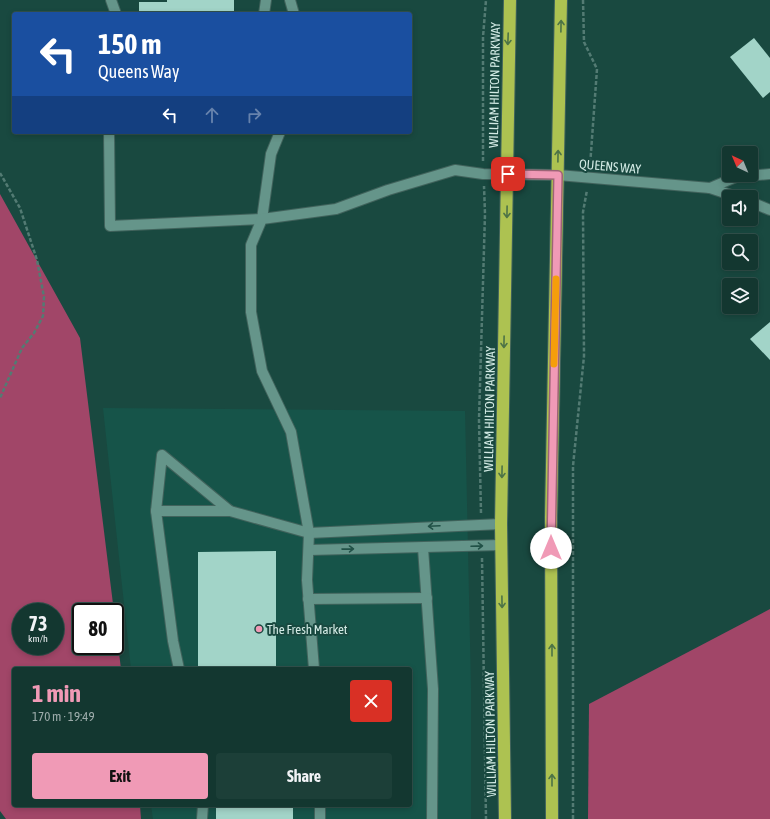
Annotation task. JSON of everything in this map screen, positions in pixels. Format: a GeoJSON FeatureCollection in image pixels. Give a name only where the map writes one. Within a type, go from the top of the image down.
{"type":"FeatureCollection","features":[{"type":"Feature","properties":{"kind":"highway","name":"WILLIAM HILTON PARKWAY"},"geometry":{"type":"LineString","coordinates":[[505,819],[501,524],[510,0]]}},
{"type":"Feature","properties":{"kind":"highway"},"geometry":{"type":"LineString","coordinates":[[552,819],[551,517],[561,0]]}},
{"type":"Feature","properties":{"kind":"street"},"geometry":{"type":"LineString","coordinates":[[111,0],[115,12]]}},
{"type":"Feature","properties":{"kind":"street"},"geometry":{"type":"LineString","coordinates":[[264,12],[266,0]]}},
{"type":"Feature","properties":{"kind":"street"},"geometry":{"type":"LineString","coordinates":[[290,0],[293,12]]}},
{"type":"Feature","properties":{"kind":"street","name":"QUEENS WAY"},"geometry":{"type":"LineString","coordinates":[[109,134],[110,226],[262,219],[336,209],[388,190],[455,170],[483,174],[558,175],[710,188],[722,192]]}},
{"type":"Feature","properties":{"kind":"street"},"geometry":{"type":"LineString","coordinates":[[280,134],[271,154],[262,219],[251,245],[251,312],[262,371],[292,432],[309,533],[307,580],[314,667]]}},
{"type":"Feature","properties":{"kind":"street","name":"QUEENS WAY"},"geometry":{"type":"LineString","coordinates":[[710,188],[736,177],[770,174]]}},
{"type":"Feature","properties":{"kind":"street"},"geometry":{"type":"LineString","coordinates":[[758,205],[770,210]]}},
{"type":"Feature","properties":{"kind":"street"},"geometry":{"type":"LineString","coordinates":[[179,667],[173,641],[156,511],[162,455],[230,511]]}},
{"type":"Feature","properties":{"kind":"street"},"geometry":{"type":"LineString","coordinates":[[156,511],[230,511],[309,533],[481,523],[501,524]]}},
{"type":"Feature","properties":{"kind":"street"},"geometry":{"type":"LineString","coordinates":[[309,550],[501,545]]}},
{"type":"Feature","properties":{"kind":"street"},"geometry":{"type":"LineString","coordinates":[[423,548],[433,689],[432,819]]}},
{"type":"Feature","properties":{"kind":"street"},"geometry":{"type":"LineString","coordinates":[[308,599],[427,598]]}},
{"type":"Feature","properties":{"kind":"street"},"geometry":{"type":"LineString","coordinates":[[202,819],[203,807]]}},
{"type":"Feature","properties":{"kind":"street"},"geometry":{"type":"LineString","coordinates":[[320,807],[320,819]]}},
{"type":"Feature","properties":{"kind":"path"},"geometry":{"type":"LineString","coordinates":[[481,523],[479,420],[485,214],[482,132],[483,37],[486,0]]}},
{"type":"Feature","properties":{"kind":"path"},"geometry":{"type":"LineString","coordinates":[[573,819],[573,466],[584,356],[583,212],[589,178],[597,69],[584,42],[583,0]]}},
{"type":"Feature","properties":{"kind":"path"},"geometry":{"type":"LineString","coordinates":[[0,173],[20,208],[37,260],[44,297],[42,316],[34,333],[22,348],[0,398]]}},
{"type":"Feature","properties":{"kind":"path"},"geometry":{"type":"LineString","coordinates":[[482,546],[486,819]]}},
{"type":"Feature","properties":{"kind":"shaded area"},"geometry":{"type":"Polygon","coordinates":[[[0,194],[80,338],[113,603],[72,603],[72,655],[119,655],[121,667],[12,667],[12,807],[140,807],[141,819],[6,819],[0,811],[0,194]]]}},
{"type":"Feature","properties":{"kind":"shaded area"},"geometry":{"type":"Polygon","coordinates":[[[103,408],[465,411],[471,688],[471,819],[153,819],[151,807],[412,807],[412,667],[131,667],[103,408]]]}},
{"type":"Feature","properties":{"kind":"shaded area"},"geometry":{"type":"Polygon","coordinates":[[[770,609],[770,819],[588,819],[589,704],[770,609]]]}},
{"type":"Feature","properties":{"kind":"building"},"geometry":{"type":"Polygon","coordinates":[[[167,0],[234,0],[234,12],[139,12],[139,2],[167,2],[167,0]]]}},
{"type":"Feature","properties":{"kind":"building"},"geometry":{"type":"Polygon","coordinates":[[[754,38],[770,58],[770,92],[763,98],[730,57],[754,38]]]}},
{"type":"Feature","properties":{"kind":"building"},"geometry":{"type":"Polygon","coordinates":[[[770,322],[770,360],[750,339],[770,322]]]}},
{"type":"Feature","properties":{"kind":"building"},"geometry":{"type":"Polygon","coordinates":[[[276,551],[276,667],[198,667],[198,552],[276,551]]]}},
{"type":"Feature","properties":{"kind":"building"},"geometry":{"type":"Polygon","coordinates":[[[216,807],[293,807],[293,819],[216,819],[216,807]]]}},
{"type":"Feature","properties":{"kind":"slow traffic"},"geometry":{"type":"LineString","coordinates":[[554,364],[556,279]]}},
{"type":"Feature","properties":{"kind":"place","name":"The Fresh Market"},"geometry":{"type":"Point","coordinates":[259,629]}},
{"type":"Feature","properties":{"kind":"route"},"geometry":{"type":"LineString","coordinates":[[508,174],[558,175],[551,548]]}}]}
